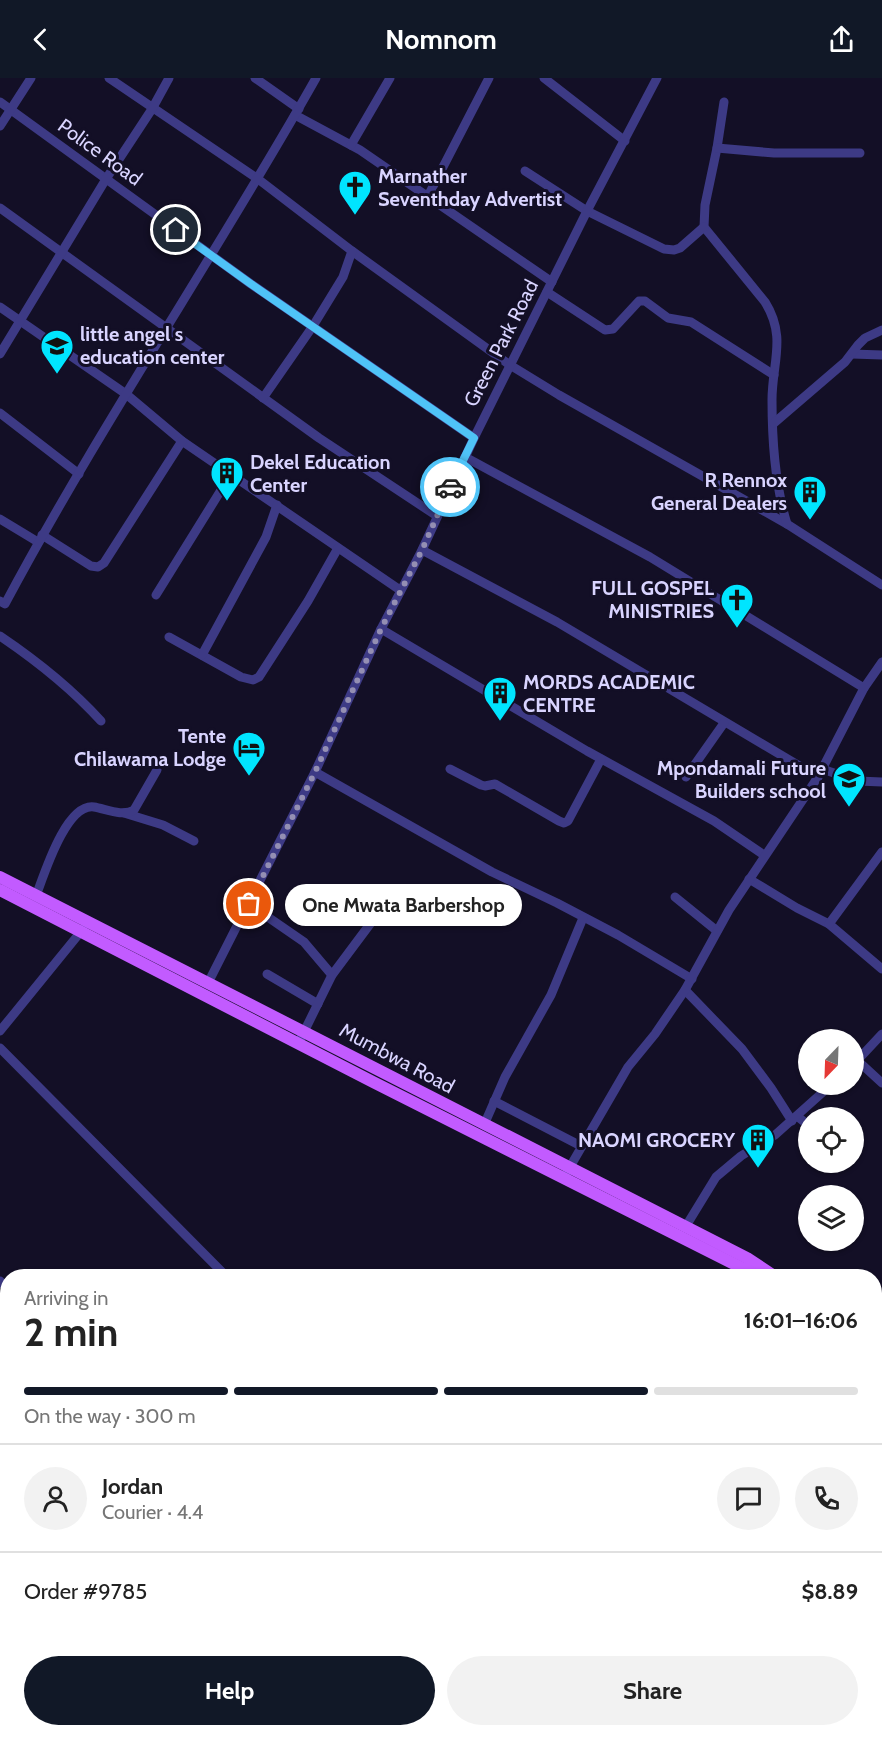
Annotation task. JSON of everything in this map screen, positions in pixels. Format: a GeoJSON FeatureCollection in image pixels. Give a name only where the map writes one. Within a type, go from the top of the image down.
{"type":"FeatureCollection","features":[{"type":"Feature","properties":{"kind":"main road","name":"Mumbwa Road"},"geometry":{"type":"LineString","coordinates":[[0,877],[36,896],[84,927],[566,1173],[745,1269]]}},
{"type":"Feature","properties":{"kind":"main road","name":"Mumbwa Road"},"geometry":{"type":"LineString","coordinates":[[0,890],[208,983],[302,1037],[484,1125],[566,1173],[686,1226],[764,1269]]}},
{"type":"Feature","properties":{"kind":"street"},"geometry":{"type":"LineString","coordinates":[[0,126],[31,78]]}},
{"type":"Feature","properties":{"kind":"street"},"geometry":{"type":"LineString","coordinates":[[109,78],[258,179],[351,251],[510,365],[788,524],[882,585]]}},
{"type":"Feature","properties":{"kind":"street"},"geometry":{"type":"LineString","coordinates":[[0,354],[169,78]]}},
{"type":"Feature","properties":{"kind":"street"},"geometry":{"type":"LineString","coordinates":[[255,78],[297,112],[428,196],[552,282]]}},
{"type":"Feature","properties":{"kind":"street"},"geometry":{"type":"LineString","coordinates":[[2,606],[164,328],[212,255],[316,78]]}},
{"type":"Feature","properties":{"kind":"street"},"geometry":{"type":"LineString","coordinates":[[351,145],[390,78]]}},
{"type":"Feature","properties":{"kind":"street"},"geometry":{"type":"LineString","coordinates":[[428,196],[489,78]]}},
{"type":"Feature","properties":{"kind":"street"},"geometry":{"type":"LineString","coordinates":[[544,78],[625,141]]}},
{"type":"Feature","properties":{"kind":"street","name":"Green Park Road"},"geometry":{"type":"LineString","coordinates":[[208,983],[315,772],[381,629],[422,550],[510,365],[657,78]]}},
{"type":"Feature","properties":{"kind":"street","name":"Police Road"},"geometry":{"type":"LineString","coordinates":[[0,102],[212,255],[474,438]]}},
{"type":"Feature","properties":{"kind":"street"},"geometry":{"type":"LineString","coordinates":[[724,102],[705,205],[704,227],[735,263],[773,315],[778,343],[772,399],[773,440],[781,497],[788,524]]}},
{"type":"Feature","properties":{"kind":"street"},"geometry":{"type":"LineString","coordinates":[[717,148],[774,153],[860,153]]}},
{"type":"Feature","properties":{"kind":"street"},"geometry":{"type":"LineString","coordinates":[[525,171],[587,211],[664,249],[674,250],[704,227]]}},
{"type":"Feature","properties":{"kind":"street"},"geometry":{"type":"LineString","coordinates":[[0,208],[263,398],[437,516]]}},
{"type":"Feature","properties":{"kind":"street"},"geometry":{"type":"LineString","coordinates":[[263,398],[313,326],[343,277],[351,251]]}},
{"type":"Feature","properties":{"kind":"street"},"geometry":{"type":"LineString","coordinates":[[547,292],[605,330],[613,329],[639,301],[645,301],[668,318],[691,322],[774,375]]}},
{"type":"Feature","properties":{"kind":"street"},"geometry":{"type":"LineString","coordinates":[[0,307],[126,394],[182,441],[400,590]]}},
{"type":"Feature","properties":{"kind":"street"},"geometry":{"type":"LineString","coordinates":[[774,423],[845,362],[865,338],[882,330]]}},
{"type":"Feature","properties":{"kind":"street"},"geometry":{"type":"LineString","coordinates":[[852,354],[882,355]]}},
{"type":"Feature","properties":{"kind":"street"},"geometry":{"type":"LineString","coordinates":[[0,413],[79,474]]}},
{"type":"Feature","properties":{"kind":"street"},"geometry":{"type":"LineString","coordinates":[[0,519],[91,566],[98,567],[104,563],[182,441]]}},
{"type":"Feature","properties":{"kind":"street"},"geometry":{"type":"LineString","coordinates":[[465,457],[650,557],[864,688]]}},
{"type":"Feature","properties":{"kind":"street"},"geometry":{"type":"LineString","coordinates":[[156,596],[231,474]]}},
{"type":"Feature","properties":{"kind":"street"},"geometry":{"type":"LineString","coordinates":[[202,655],[266,537],[277,506]]}},
{"type":"Feature","properties":{"kind":"street"},"geometry":{"type":"LineString","coordinates":[[169,637],[241,677],[253,680],[259,677],[308,601],[338,548]]}},
{"type":"Feature","properties":{"kind":"street"},"geometry":{"type":"LineString","coordinates":[[422,550],[557,622],[724,723],[820,773],[858,782],[882,782]]}},
{"type":"Feature","properties":{"kind":"street"},"geometry":{"type":"LineString","coordinates":[[381,629],[601,759],[714,821],[764,855]]}},
{"type":"Feature","properties":{"kind":"street"},"geometry":{"type":"LineString","coordinates":[[0,636],[81,698],[101,721]]}},
{"type":"Feature","properties":{"kind":"street"},"geometry":{"type":"LineString","coordinates":[[566,1173],[628,1067],[655,1034],[685,990],[749,879],[820,773],[864,688],[882,662]]}},
{"type":"Feature","properties":{"kind":"street"},"geometry":{"type":"LineString","coordinates":[[686,777],[724,723]]}},
{"type":"Feature","properties":{"kind":"street"},"geometry":{"type":"LineString","coordinates":[[450,769],[485,786],[495,784],[564,822],[568,821],[601,759]]}},
{"type":"Feature","properties":{"kind":"street"},"geometry":{"type":"LineString","coordinates":[[124,813],[134,810],[157,770]]}},
{"type":"Feature","properties":{"kind":"street"},"geometry":{"type":"LineString","coordinates":[[315,772],[492,872],[618,935],[692,979]]}},
{"type":"Feature","properties":{"kind":"street"},"geometry":{"type":"LineString","coordinates":[[36,896],[68,823],[77,812],[90,807],[124,813],[163,825],[194,841]]}},
{"type":"Feature","properties":{"kind":"street"},"geometry":{"type":"LineString","coordinates":[[829,924],[882,852]]}},
{"type":"Feature","properties":{"kind":"street"},"geometry":{"type":"LineString","coordinates":[[749,879],[829,924],[882,969]]}},
{"type":"Feature","properties":{"kind":"street"},"geometry":{"type":"LineString","coordinates":[[675,897],[717,931]]}},
{"type":"Feature","properties":{"kind":"street"},"geometry":{"type":"LineString","coordinates":[[249,904],[304,942],[332,975]]}},
{"type":"Feature","properties":{"kind":"street"},"geometry":{"type":"LineString","coordinates":[[302,1037],[332,975],[385,904]]}},
{"type":"Feature","properties":{"kind":"street"},"geometry":{"type":"LineString","coordinates":[[484,1125],[515,1057],[550,995],[583,918]]}},
{"type":"Feature","properties":{"kind":"street"},"geometry":{"type":"LineString","coordinates":[[0,1031],[84,927]]}},
{"type":"Feature","properties":{"kind":"street"},"geometry":{"type":"LineString","coordinates":[[267,975],[318,1004]]}},
{"type":"Feature","properties":{"kind":"street"},"geometry":{"type":"LineString","coordinates":[[685,990],[742,1049],[798,1120]]}},
{"type":"Feature","properties":{"kind":"street"},"geometry":{"type":"LineString","coordinates":[[864,1053],[882,1034]]}},
{"type":"Feature","properties":{"kind":"street"},"geometry":{"type":"LineString","coordinates":[[0,1048],[219,1269]]}},
{"type":"Feature","properties":{"kind":"street"},"geometry":{"type":"LineString","coordinates":[[864,1069],[882,1083]]}},
{"type":"Feature","properties":{"kind":"street"},"geometry":{"type":"LineString","coordinates":[[686,1226],[716,1177],[741,1156],[775,1135],[820,1095]]}},
{"type":"Feature","properties":{"kind":"street"},"geometry":{"type":"LineString","coordinates":[[494,1101],[581,1146]]}},
{"type":"Feature","properties":{"kind":"way so far"},"geometry":{"type":"LineString","coordinates":[[249,904],[315,772],[450,487]]}},
{"type":"Feature","properties":{"kind":"place","name":"Marnather Seventhday Advertist"},"geometry":{"type":"Point","coordinates":[355,216]}},
{"type":"Feature","properties":{"kind":"place","name":"little angel s education center"},"geometry":{"type":"Point","coordinates":[57,375]}},
{"type":"Feature","properties":{"kind":"place","name":"Dekel Education Center"},"geometry":{"type":"Point","coordinates":[227,502]}},
{"type":"Feature","properties":{"kind":"place","name":"R Rennox General Dealers"},"geometry":{"type":"Point","coordinates":[810,521]}},
{"type":"Feature","properties":{"kind":"place","name":"FULL GOSPEL MINISTRIES"},"geometry":{"type":"Point","coordinates":[737,629]}},
{"type":"Feature","properties":{"kind":"place","name":"MORDS ACADEMIC CENTRE"},"geometry":{"type":"Point","coordinates":[500,722]}},
{"type":"Feature","properties":{"kind":"place","name":"Tente Chilawama Lodge"},"geometry":{"type":"Point","coordinates":[249,777]}},
{"type":"Feature","properties":{"kind":"place","name":"Mpondamali Future Builders school"},"geometry":{"type":"Point","coordinates":[849,808]}},
{"type":"Feature","properties":{"kind":"place","name":"One Mwata Barbershop"},"geometry":{"type":"Point","coordinates":[249,904]}},
{"type":"Feature","properties":{"kind":"place","name":"NAOMI GROCERY"},"geometry":{"type":"Point","coordinates":[758,1169]}},
{"type":"Feature","properties":{"kind":"route"},"geometry":{"type":"LineString","coordinates":[[176,230],[474,438],[450,487]]}}]}
